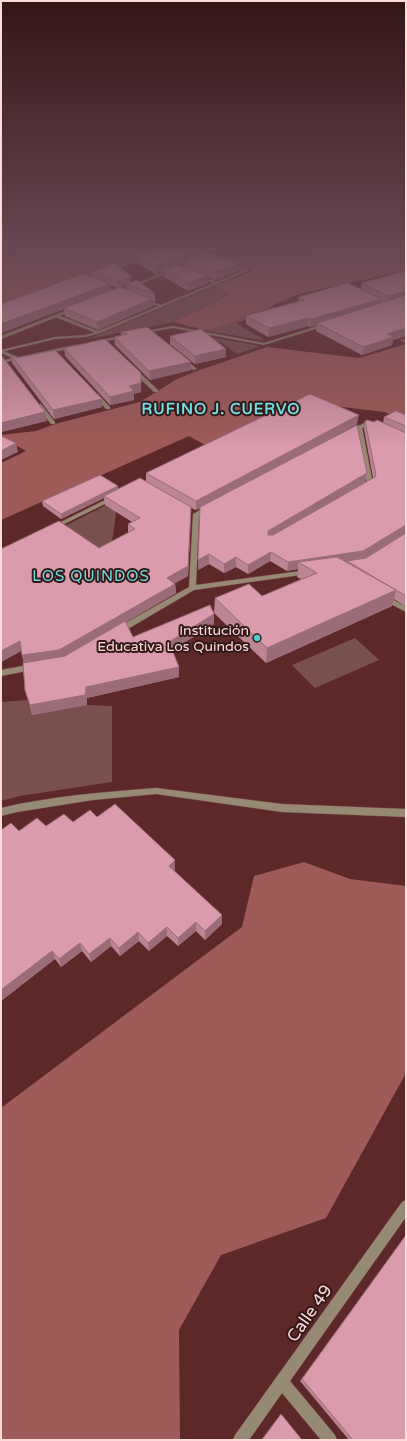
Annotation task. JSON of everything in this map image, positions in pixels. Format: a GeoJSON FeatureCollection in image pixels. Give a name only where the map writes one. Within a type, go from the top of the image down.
{"type":"FeatureCollection","features":[{"type":"Feature","properties":{"kind":"street"},"geometry":{"type":"LineString","coordinates":[[1,338],[64,313]]}},
{"type":"Feature","properties":{"kind":"street"},"geometry":{"type":"LineString","coordinates":[[1,351],[64,337],[86,336],[143,313]]}},
{"type":"Feature","properties":{"kind":"street"},"geometry":{"type":"LineString","coordinates":[[57,316],[98,332]]}},
{"type":"Feature","properties":{"kind":"street"},"geometry":{"type":"LineString","coordinates":[[134,334],[173,327],[264,344],[334,322]]}},
{"type":"Feature","properties":{"kind":"street"},"geometry":{"type":"LineString","coordinates":[[149,331],[154,335]]}},
{"type":"Feature","properties":{"kind":"street"},"geometry":{"type":"LineString","coordinates":[[90,343],[126,336]]}},
{"type":"Feature","properties":{"kind":"street"},"geometry":{"type":"LineString","coordinates":[[104,340],[109,345]]}},
{"type":"Feature","properties":{"kind":"street"},"geometry":{"type":"LineString","coordinates":[[3,361],[82,345]]}},
{"type":"Feature","properties":{"kind":"street"},"geometry":{"type":"LineString","coordinates":[[54,350],[59,356]]}},
{"type":"Feature","properties":{"kind":"street"},"geometry":{"type":"LineString","coordinates":[[1,351],[16,358]]}},
{"type":"Feature","properties":{"kind":"street"},"geometry":{"type":"LineString","coordinates":[[177,354],[195,369]]}},
{"type":"Feature","properties":{"kind":"street"},"geometry":{"type":"LineString","coordinates":[[3,361],[10,366]]}},
{"type":"Feature","properties":{"kind":"street"},"geometry":{"type":"LineString","coordinates":[[130,366],[156,391]]}},
{"type":"Feature","properties":{"kind":"street"},"geometry":{"type":"LineString","coordinates":[[92,390],[108,408]]}},
{"type":"Feature","properties":{"kind":"street"},"geometry":{"type":"LineString","coordinates":[[34,398],[53,423]]}},
{"type":"Feature","properties":{"kind":"street"},"geometry":{"type":"LineString","coordinates":[[346,435],[366,424],[380,427]]}},
{"type":"Feature","properties":{"kind":"street"},"geometry":{"type":"LineString","coordinates":[[357,491],[370,484],[359,427]]}},
{"type":"Feature","properties":{"kind":"street"},"geometry":{"type":"LineString","coordinates":[[49,530],[117,496]]}},
{"type":"Feature","properties":{"kind":"street"},"geometry":{"type":"LineString","coordinates":[[196,514],[216,504]]}},
{"type":"Feature","properties":{"kind":"street"},"geometry":{"type":"LineString","coordinates":[[189,510],[196,514]]}},
{"type":"Feature","properties":{"kind":"street"},"geometry":{"type":"LineString","coordinates":[[192,588],[196,514]]}},
{"type":"Feature","properties":{"kind":"street"},"geometry":{"type":"LineString","coordinates":[[110,635],[192,588],[312,571]]}},
{"type":"Feature","properties":{"kind":"street"},"geometry":{"type":"LineString","coordinates":[[376,592],[406,610]]}},
{"type":"Feature","properties":{"kind":"street"},"geometry":{"type":"LineString","coordinates":[[1,673],[38,667]]}},
{"type":"Feature","properties":{"kind":"street"},"geometry":{"type":"LineString","coordinates":[[1,812],[17,808],[93,797],[156,791],[282,808],[406,813]]}},
{"type":"Feature","properties":{"kind":"street","name":"Calle 49"},"geometry":{"type":"LineString","coordinates":[[240,1440],[406,1206]]}},
{"type":"Feature","properties":{"kind":"street"},"geometry":{"type":"LineString","coordinates":[[282,1382],[330,1440]]}},
{"type":"Feature","properties":{"kind":"shaded area"},"geometry":{"type":"Polygon","coordinates":[[[150,313],[191,313],[174,322],[88,339],[150,313]]]}},
{"type":"Feature","properties":{"kind":"shaded area"},"geometry":{"type":"Polygon","coordinates":[[[192,313],[255,313],[207,331],[174,322],[192,313]]]}},
{"type":"Feature","properties":{"kind":"shaded area"},"geometry":{"type":"Polygon","coordinates":[[[252,313],[269,313],[236,323],[263,340],[207,331],[252,313]]]}},
{"type":"Feature","properties":{"kind":"shaded area"},"geometry":{"type":"Polygon","coordinates":[[[209,337],[260,346],[237,354],[221,342],[211,344],[209,337]]]}},
{"type":"Feature","properties":{"kind":"shaded area"},"geometry":{"type":"Polygon","coordinates":[[[406,338],[406,344],[399,340],[406,338]]]}},
{"type":"Feature","properties":{"kind":"shaded area"},"geometry":{"type":"Polygon","coordinates":[[[406,344],[406,422],[385,412],[334,406],[205,445],[189,436],[1,520],[1,463],[26,451],[1,437],[1,435],[36,431],[55,424],[140,402],[177,379],[267,347],[359,358],[406,344]]]}},
{"type":"Feature","properties":{"kind":"shaded area"},"geometry":{"type":"Polygon","coordinates":[[[118,499],[110,557],[61,528],[118,499]]]}},
{"type":"Feature","properties":{"kind":"shaded area"},"geometry":{"type":"Polygon","coordinates":[[[355,638],[379,660],[315,688],[292,665],[355,638]]]}},
{"type":"Feature","properties":{"kind":"shaded area"},"geometry":{"type":"Polygon","coordinates":[[[27,700],[32,715],[87,705],[112,706],[112,782],[20,796],[1,801],[1,702],[27,700]]]}},
{"type":"Feature","properties":{"kind":"shaded area"},"geometry":{"type":"Polygon","coordinates":[[[304,862],[350,879],[406,886],[406,1073],[326,1218],[221,1255],[179,1330],[180,1440],[1,1440],[1,1108],[242,927],[254,876],[304,862]]]}},
{"type":"Feature","properties":{"kind":"building"},"geometry":{"type":"Polygon","coordinates":[[[1,313],[30,313],[1,324],[1,313]]]}},
{"type":"Feature","properties":{"kind":"building"},"geometry":{"type":"Polygon","coordinates":[[[76,313],[118,313],[97,322],[76,313]]]}},
{"type":"Feature","properties":{"kind":"building"},"geometry":{"type":"Polygon","coordinates":[[[256,313],[331,313],[269,328],[246,316],[256,313]]]}},
{"type":"Feature","properties":{"kind":"building"},"geometry":{"type":"Polygon","coordinates":[[[348,313],[406,313],[406,328],[387,334],[394,337],[363,347],[317,323],[348,313]]]}},
{"type":"Feature","properties":{"kind":"building"},"geometry":{"type":"Polygon","coordinates":[[[147,327],[191,362],[149,371],[114,337],[127,334],[121,332],[147,327]]]}},
{"type":"Feature","properties":{"kind":"building"},"geometry":{"type":"Polygon","coordinates":[[[201,329],[226,349],[195,356],[170,336],[201,329]]]}},
{"type":"Feature","properties":{"kind":"building"},"geometry":{"type":"Polygon","coordinates":[[[105,339],[141,373],[141,383],[129,386],[134,391],[110,397],[64,348],[105,339]]]}},
{"type":"Feature","properties":{"kind":"building"},"geometry":{"type":"Polygon","coordinates":[[[55,350],[102,399],[53,410],[11,355],[17,358],[55,350]]]}},
{"type":"Feature","properties":{"kind":"building"},"geometry":{"type":"Polygon","coordinates":[[[2,356],[45,412],[1,423],[2,356]]]}},
{"type":"Feature","properties":{"kind":"building"},"geometry":{"type":"Polygon","coordinates":[[[310,394],[359,415],[196,501],[146,473],[310,394]]]}},
{"type":"Feature","properties":{"kind":"building"},"geometry":{"type":"Polygon","coordinates":[[[396,411],[406,415],[406,426],[384,417],[396,411]]]}},
{"type":"Feature","properties":{"kind":"building"},"geometry":{"type":"Polygon","coordinates":[[[367,420],[374,422],[377,420],[406,433],[406,525],[363,551],[288,562],[271,552],[248,565],[236,557],[224,564],[209,554],[198,560],[200,507],[357,425],[367,473],[268,531],[268,535],[273,535],[375,477],[376,475],[365,421],[367,420]]]}},
{"type":"Feature","properties":{"kind":"building"},"geometry":{"type":"Polygon","coordinates":[[[1,436],[16,443],[1,451],[1,436]]]}},
{"type":"Feature","properties":{"kind":"building"},"geometry":{"type":"Polygon","coordinates":[[[100,475],[118,486],[61,514],[42,501],[100,475]]]}},
{"type":"Feature","properties":{"kind":"building"},"geometry":{"type":"Polygon","coordinates":[[[140,478],[191,507],[188,566],[167,578],[175,584],[59,650],[22,655],[20,641],[1,651],[1,549],[59,521],[99,548],[135,529],[128,524],[140,518],[104,496],[140,478]]]}},
{"type":"Feature","properties":{"kind":"building"},"geometry":{"type":"Polygon","coordinates":[[[406,533],[406,596],[347,561],[366,558],[406,533]]]}},
{"type":"Feature","properties":{"kind":"building"},"geometry":{"type":"Polygon","coordinates":[[[337,557],[396,590],[267,648],[215,598],[249,584],[262,596],[317,573],[298,562],[337,557]]]}},
{"type":"Feature","properties":{"kind":"building"},"geometry":{"type":"Polygon","coordinates":[[[210,605],[214,614],[169,642],[179,667],[86,687],[85,695],[30,705],[25,690],[23,663],[65,656],[125,621],[133,637],[210,605]]]}},
{"type":"Feature","properties":{"kind":"building"},"geometry":{"type":"Polygon","coordinates":[[[115,804],[175,860],[169,866],[222,915],[205,931],[196,922],[178,938],[167,927],[148,943],[138,932],[119,948],[110,938],[89,954],[80,943],[59,959],[52,951],[1,990],[1,830],[11,823],[19,831],[37,818],[46,826],[64,814],[73,822],[90,810],[97,817],[115,804]]]}},
{"type":"Feature","properties":{"kind":"building"},"geometry":{"type":"Polygon","coordinates":[[[406,1235],[406,1440],[353,1440],[302,1379],[406,1235]]]}},
{"type":"Feature","properties":{"kind":"building"},"geometry":{"type":"Polygon","coordinates":[[[281,1414],[302,1440],[262,1440],[281,1414]]]}},
{"type":"Feature","properties":{"kind":"place","name":"Institución Educativa Los Quindos"},"geometry":{"type":"Point","coordinates":[257,638]}},
{"type":"Feature","properties":{"kind":"district","name":"RUFINO J. CUERVO"},"geometry":{"type":"Point","coordinates":[221,409]}},
{"type":"Feature","properties":{"kind":"district","name":"LOS QUINDOS"},"geometry":{"type":"Point","coordinates":[91,576]}}]}
